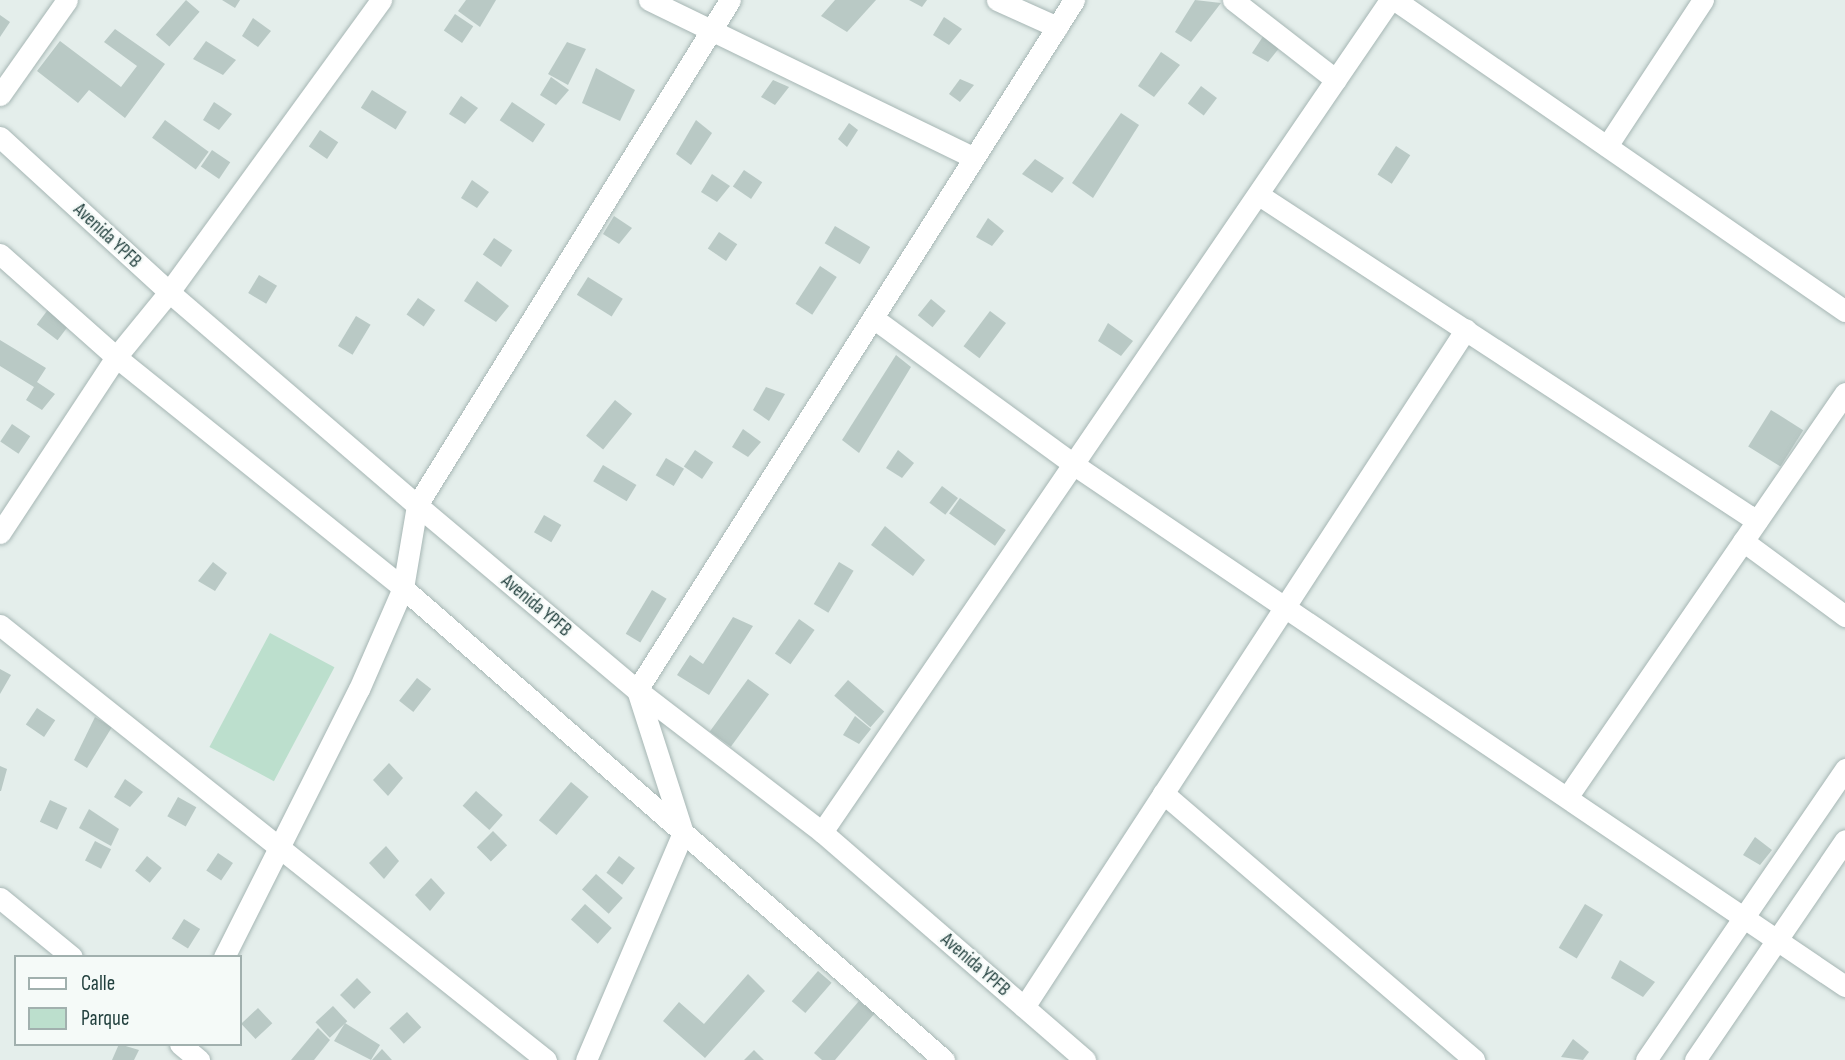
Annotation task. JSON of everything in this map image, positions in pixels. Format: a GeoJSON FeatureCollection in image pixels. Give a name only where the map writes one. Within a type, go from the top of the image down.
{"type":"FeatureCollection","features":[{"type":"Feature","properties":{"kind":"street"},"geometry":{"type":"LineString","coordinates":[[0,95],[67,0]]}},
{"type":"Feature","properties":{"kind":"street"},"geometry":{"type":"LineString","coordinates":[[0,533],[116,357],[169,292],[381,0]]}},
{"type":"Feature","properties":{"kind":"street"},"geometry":{"type":"LineString","coordinates":[[649,0],[712,28],[974,158]]}},
{"type":"Feature","properties":{"kind":"street"},"geometry":{"type":"LineString","coordinates":[[225,955],[359,689],[403,588],[417,505],[730,0]]}},
{"type":"Feature","properties":{"kind":"street"},"geometry":{"type":"LineString","coordinates":[[997,0],[1058,27]]}},
{"type":"Feature","properties":{"kind":"street"},"geometry":{"type":"LineString","coordinates":[[586,1060],[683,833],[637,690],[1074,0]]}},
{"type":"Feature","properties":{"kind":"street"},"geometry":{"type":"LineString","coordinates":[[1233,0],[1336,80]]}},
{"type":"Feature","properties":{"kind":"street"},"geometry":{"type":"LineString","coordinates":[[822,832],[1390,0]]}},
{"type":"Feature","properties":{"kind":"street"},"geometry":{"type":"LineString","coordinates":[[1395,0],[1845,311]]}},
{"type":"Feature","properties":{"kind":"street"},"geometry":{"type":"LineString","coordinates":[[1607,146],[1703,0]]}},
{"type":"Feature","properties":{"kind":"street","name":"Avenida YPFB"},"geometry":{"type":"LineString","coordinates":[[0,137],[169,292],[417,505],[637,690],[822,832],[1085,1060]]}},
{"type":"Feature","properties":{"kind":"street"},"geometry":{"type":"LineString","coordinates":[[1259,195],[1757,521]]}},
{"type":"Feature","properties":{"kind":"street"},"geometry":{"type":"LineString","coordinates":[[0,254],[116,357],[403,588],[944,1060]]}},
{"type":"Feature","properties":{"kind":"street"},"geometry":{"type":"LineString","coordinates":[[873,318],[1073,464],[1568,796],[1845,986]]}},
{"type":"Feature","properties":{"kind":"street"},"geometry":{"type":"LineString","coordinates":[[1024,1007],[1466,329]]}},
{"type":"Feature","properties":{"kind":"street"},"geometry":{"type":"LineString","coordinates":[[1568,796],[1845,393]]}},
{"type":"Feature","properties":{"kind":"street"},"geometry":{"type":"LineString","coordinates":[[1743,541],[1845,616]]}},
{"type":"Feature","properties":{"kind":"street"},"geometry":{"type":"LineString","coordinates":[[0,625],[546,1060]]}},
{"type":"Feature","properties":{"kind":"street"},"geometry":{"type":"LineString","coordinates":[[1646,1060],[1845,768]]}},
{"type":"Feature","properties":{"kind":"street"},"geometry":{"type":"LineString","coordinates":[[1163,793],[1474,1060]]}},
{"type":"Feature","properties":{"kind":"street"},"geometry":{"type":"LineString","coordinates":[[1695,1060],[1845,840]]}},
{"type":"Feature","properties":{"kind":"street"},"geometry":{"type":"LineString","coordinates":[[0,898],[70,955]]}},
{"type":"Feature","properties":{"kind":"street"},"geometry":{"type":"LineString","coordinates":[[182,1046],[199,1060]]}},
{"type":"Feature","properties":{"kind":"green space"},"geometry":{"type":"Polygon","coordinates":[[[270,633],[334,667],[274,781],[209,747],[270,633]]]}},
{"type":"Feature","properties":{"kind":"building"},"geometry":{"type":"Polygon","coordinates":[[[186,0],[200,12],[169,47],[156,35],[186,0]]]}},
{"type":"Feature","properties":{"kind":"building"},"geometry":{"type":"Polygon","coordinates":[[[222,0],[240,0],[235,8],[222,0]]]}},
{"type":"Feature","properties":{"kind":"building"},"geometry":{"type":"Polygon","coordinates":[[[466,0],[496,0],[480,27],[458,11],[466,0]]]}},
{"type":"Feature","properties":{"kind":"building"},"geometry":{"type":"Polygon","coordinates":[[[835,0],[876,0],[847,32],[821,16],[835,0]]]}},
{"type":"Feature","properties":{"kind":"building"},"geometry":{"type":"Polygon","coordinates":[[[909,0],[927,0],[922,7],[909,0]]]}},
{"type":"Feature","properties":{"kind":"building"},"geometry":{"type":"Polygon","coordinates":[[[1195,0],[1221,3],[1191,42],[1175,32],[1195,0]]]}},
{"type":"Feature","properties":{"kind":"building"},"geometry":{"type":"Polygon","coordinates":[[[455,14],[473,26],[462,43],[444,31],[455,14]]]}},
{"type":"Feature","properties":{"kind":"building"},"geometry":{"type":"Polygon","coordinates":[[[0,15],[10,22],[0,37],[0,15]]]}},
{"type":"Feature","properties":{"kind":"building"},"geometry":{"type":"Polygon","coordinates":[[[944,17],[962,29],[949,45],[933,35],[944,17]]]}},
{"type":"Feature","properties":{"kind":"building"},"geometry":{"type":"Polygon","coordinates":[[[253,18],[271,31],[258,47],[242,36],[253,18]]]}},
{"type":"Feature","properties":{"kind":"building"},"geometry":{"type":"Polygon","coordinates":[[[115,29],[165,64],[125,118],[89,90],[78,103],[37,71],[60,41],[121,87],[137,66],[104,42],[115,29]]]}},
{"type":"Feature","properties":{"kind":"building"},"geometry":{"type":"Polygon","coordinates":[[[1264,35],[1280,47],[1268,62],[1252,53],[1264,35]]]}},
{"type":"Feature","properties":{"kind":"building"},"geometry":{"type":"Polygon","coordinates":[[[206,41],[236,60],[223,75],[193,59],[206,41]]]}},
{"type":"Feature","properties":{"kind":"building"},"geometry":{"type":"Polygon","coordinates":[[[567,42],[586,49],[568,85],[548,74],[567,42]]]}},
{"type":"Feature","properties":{"kind":"building"},"geometry":{"type":"Polygon","coordinates":[[[1161,52],[1180,65],[1154,97],[1138,86],[1161,52]]]}},
{"type":"Feature","properties":{"kind":"building"},"geometry":{"type":"Polygon","coordinates":[[[596,68],[635,90],[620,121],[582,103],[596,68]]]}},
{"type":"Feature","properties":{"kind":"building"},"geometry":{"type":"Polygon","coordinates":[[[551,77],[569,90],[556,105],[540,95],[551,77]]]}},
{"type":"Feature","properties":{"kind":"building"},"geometry":{"type":"Polygon","coordinates":[[[960,79],[974,85],[960,102],[949,94],[960,79]]]}},
{"type":"Feature","properties":{"kind":"building"},"geometry":{"type":"Polygon","coordinates":[[[773,80],[789,87],[775,105],[761,97],[773,80]]]}},
{"type":"Feature","properties":{"kind":"building"},"geometry":{"type":"Polygon","coordinates":[[[1201,86],[1217,98],[1204,116],[1188,104],[1201,86]]]}},
{"type":"Feature","properties":{"kind":"building"},"geometry":{"type":"Polygon","coordinates":[[[372,90],[407,112],[396,130],[361,108],[372,90]]]}},
{"type":"Feature","properties":{"kind":"building"},"geometry":{"type":"Polygon","coordinates":[[[461,96],[478,108],[465,124],[449,114],[461,96]]]}},
{"type":"Feature","properties":{"kind":"building"},"geometry":{"type":"Polygon","coordinates":[[[214,102],[232,114],[219,130],[203,120],[214,102]]]}},
{"type":"Feature","properties":{"kind":"building"},"geometry":{"type":"Polygon","coordinates":[[[512,102],[545,124],[533,143],[500,120],[512,102]]]}},
{"type":"Feature","properties":{"kind":"building"},"geometry":{"type":"Polygon","coordinates":[[[1121,113],[1139,125],[1093,198],[1072,183],[1121,113]]]}},
{"type":"Feature","properties":{"kind":"building"},"geometry":{"type":"Polygon","coordinates":[[[165,120],[209,152],[196,170],[152,138],[165,120]]]}},
{"type":"Feature","properties":{"kind":"building"},"geometry":{"type":"Polygon","coordinates":[[[696,120],[712,133],[691,165],[676,154],[696,120]]]}},
{"type":"Feature","properties":{"kind":"building"},"geometry":{"type":"Polygon","coordinates":[[[849,123],[858,130],[847,147],[838,139],[849,123]]]}},
{"type":"Feature","properties":{"kind":"building"},"geometry":{"type":"Polygon","coordinates":[[[320,130],[338,142],[327,159],[309,147],[320,130]]]}},
{"type":"Feature","properties":{"kind":"building"},"geometry":{"type":"Polygon","coordinates":[[[1396,146],[1410,155],[1392,184],[1377,175],[1396,146]]]}},
{"type":"Feature","properties":{"kind":"building"},"geometry":{"type":"Polygon","coordinates":[[[212,150],[230,162],[219,179],[201,167],[212,150]]]}},
{"type":"Feature","properties":{"kind":"building"},"geometry":{"type":"Polygon","coordinates":[[[1035,159],[1064,178],[1052,193],[1022,174],[1035,159]]]}},
{"type":"Feature","properties":{"kind":"building"},"geometry":{"type":"Polygon","coordinates":[[[744,170],[762,182],[751,199],[733,187],[744,170]]]}},
{"type":"Feature","properties":{"kind":"building"},"geometry":{"type":"Polygon","coordinates":[[[712,174],[730,186],[717,202],[701,192],[712,174]]]}},
{"type":"Feature","properties":{"kind":"building"},"geometry":{"type":"Polygon","coordinates":[[[472,180],[489,192],[477,208],[461,198],[472,180]]]}},
{"type":"Feature","properties":{"kind":"building"},"geometry":{"type":"Polygon","coordinates":[[[614,216],[632,228],[619,244],[603,234],[614,216]]]}},
{"type":"Feature","properties":{"kind":"building"},"geometry":{"type":"Polygon","coordinates":[[[988,218],[1004,231],[992,246],[976,237],[988,218]]]}},
{"type":"Feature","properties":{"kind":"building"},"geometry":{"type":"Polygon","coordinates":[[[835,226],[870,247],[860,264],[825,243],[835,226]]]}},
{"type":"Feature","properties":{"kind":"building"},"geometry":{"type":"Polygon","coordinates":[[[719,232],[737,244],[726,261],[708,249],[719,232]]]}},
{"type":"Feature","properties":{"kind":"building"},"geometry":{"type":"Polygon","coordinates":[[[494,238],[512,250],[501,267],[483,255],[494,238]]]}},
{"type":"Feature","properties":{"kind":"building"},"geometry":{"type":"Polygon","coordinates":[[[820,266],[837,277],[812,315],[795,304],[820,266]]]}},
{"type":"Feature","properties":{"kind":"building"},"geometry":{"type":"Polygon","coordinates":[[[259,275],[277,286],[266,304],[248,293],[259,275]]]}},
{"type":"Feature","properties":{"kind":"building"},"geometry":{"type":"Polygon","coordinates":[[[588,277],[623,299],[612,317],[577,295],[588,277]]]}},
{"type":"Feature","properties":{"kind":"building"},"geometry":{"type":"Polygon","coordinates":[[[477,281],[509,306],[496,322],[464,301],[477,281]]]}},
{"type":"Feature","properties":{"kind":"building"},"geometry":{"type":"Polygon","coordinates":[[[418,298],[435,310],[424,326],[407,314],[418,298]]]}},
{"type":"Feature","properties":{"kind":"building"},"geometry":{"type":"Polygon","coordinates":[[[931,299],[946,311],[933,327],[918,315],[931,299]]]}},
{"type":"Feature","properties":{"kind":"building"},"geometry":{"type":"Polygon","coordinates":[[[50,307],[71,323],[58,340],[37,325],[50,307]]]}},
{"type":"Feature","properties":{"kind":"building"},"geometry":{"type":"Polygon","coordinates":[[[990,311],[1006,323],[979,358],[964,346],[990,311]]]}},
{"type":"Feature","properties":{"kind":"building"},"geometry":{"type":"Polygon","coordinates":[[[356,316],[371,325],[353,355],[338,346],[356,316]]]}},
{"type":"Feature","properties":{"kind":"building"},"geometry":{"type":"Polygon","coordinates":[[[1108,323],[1133,341],[1121,356],[1098,341],[1108,323]]]}},
{"type":"Feature","properties":{"kind":"building"},"geometry":{"type":"Polygon","coordinates":[[[0,340],[46,368],[37,382],[55,394],[42,410],[26,400],[34,387],[0,366],[0,340]]]}},
{"type":"Feature","properties":{"kind":"building"},"geometry":{"type":"Polygon","coordinates":[[[896,355],[911,367],[859,453],[842,440],[896,355]]]}},
{"type":"Feature","properties":{"kind":"building"},"geometry":{"type":"Polygon","coordinates":[[[766,387],[785,394],[769,421],[753,410],[766,387]]]}},
{"type":"Feature","properties":{"kind":"building"},"geometry":{"type":"Polygon","coordinates":[[[615,400],[632,414],[603,450],[586,436],[615,400]]]}},
{"type":"Feature","properties":{"kind":"building"},"geometry":{"type":"Polygon","coordinates":[[[1771,410],[1803,430],[1780,467],[1748,446],[1771,410]]]}},
{"type":"Feature","properties":{"kind":"building"},"geometry":{"type":"Polygon","coordinates":[[[12,424],[30,436],[18,454],[0,441],[12,424]]]}},
{"type":"Feature","properties":{"kind":"building"},"geometry":{"type":"Polygon","coordinates":[[[743,429],[761,442],[748,457],[732,447],[743,429]]]}},
{"type":"Feature","properties":{"kind":"building"},"geometry":{"type":"Polygon","coordinates":[[[695,450],[713,462],[702,479],[684,467],[695,450]]]}},
{"type":"Feature","properties":{"kind":"building"},"geometry":{"type":"Polygon","coordinates":[[[898,450],[914,463],[902,478],[886,468],[898,450]]]}},
{"type":"Feature","properties":{"kind":"building"},"geometry":{"type":"Polygon","coordinates":[[[666,458],[684,469],[674,486],[656,475],[666,458]]]}},
{"type":"Feature","properties":{"kind":"building"},"geometry":{"type":"Polygon","coordinates":[[[603,465],[636,485],[627,501],[593,481],[603,465]]]}},
{"type":"Feature","properties":{"kind":"building"},"geometry":{"type":"Polygon","coordinates":[[[942,486],[958,498],[945,515],[929,503],[942,486]]]}},
{"type":"Feature","properties":{"kind":"building"},"geometry":{"type":"Polygon","coordinates":[[[960,498],[1006,530],[995,546],[949,514],[960,498]]]}},
{"type":"Feature","properties":{"kind":"building"},"geometry":{"type":"Polygon","coordinates":[[[544,515],[561,525],[551,542],[534,532],[544,515]]]}},
{"type":"Feature","properties":{"kind":"building"},"geometry":{"type":"Polygon","coordinates":[[[885,526],[925,560],[913,576],[871,545],[885,526]]]}},
{"type":"Feature","properties":{"kind":"building"},"geometry":{"type":"Polygon","coordinates":[[[213,562],[227,573],[215,591],[198,581],[213,562]]]}},
{"type":"Feature","properties":{"kind":"building"},"geometry":{"type":"Polygon","coordinates":[[[839,562],[854,571],[828,613],[814,604],[839,562]]]}},
{"type":"Feature","properties":{"kind":"building"},"geometry":{"type":"Polygon","coordinates":[[[652,590],[667,599],[640,642],[626,634],[652,590]]]}},
{"type":"Feature","properties":{"kind":"building"},"geometry":{"type":"Polygon","coordinates":[[[733,617],[753,626],[709,695],[677,675],[690,655],[703,664],[733,617]]]}},
{"type":"Feature","properties":{"kind":"building"},"geometry":{"type":"Polygon","coordinates":[[[799,619],[815,630],[790,664],[775,653],[799,619]]]}},
{"type":"Feature","properties":{"kind":"building"},"geometry":{"type":"Polygon","coordinates":[[[0,669],[11,675],[0,694],[0,669]]]}},
{"type":"Feature","properties":{"kind":"building"},"geometry":{"type":"Polygon","coordinates":[[[417,678],[431,689],[413,712],[399,701],[417,678]]]}},
{"type":"Feature","properties":{"kind":"building"},"geometry":{"type":"Polygon","coordinates":[[[748,679],[769,694],[731,747],[710,732],[748,679]]]}},
{"type":"Feature","properties":{"kind":"building"},"geometry":{"type":"Polygon","coordinates":[[[848,680],[884,711],[870,727],[834,696],[848,680]]]}},
{"type":"Feature","properties":{"kind":"building"},"geometry":{"type":"Polygon","coordinates":[[[37,708],[55,720],[44,737],[26,725],[37,708]]]}},
{"type":"Feature","properties":{"kind":"building"},"geometry":{"type":"Polygon","coordinates":[[[855,716],[871,729],[859,744],[843,735],[855,716]]]}},
{"type":"Feature","properties":{"kind":"building"},"geometry":{"type":"Polygon","coordinates":[[[95,717],[112,727],[87,768],[74,760],[95,717]]]}},
{"type":"Feature","properties":{"kind":"building"},"geometry":{"type":"Polygon","coordinates":[[[389,763],[403,778],[388,796],[373,780],[389,763]]]}},
{"type":"Feature","properties":{"kind":"building"},"geometry":{"type":"Polygon","coordinates":[[[0,766],[7,769],[1,791],[0,791],[0,766]]]}},
{"type":"Feature","properties":{"kind":"building"},"geometry":{"type":"Polygon","coordinates":[[[125,779],[143,792],[130,807],[114,797],[125,779]]]}},
{"type":"Feature","properties":{"kind":"building"},"geometry":{"type":"Polygon","coordinates":[[[571,782],[589,797],[556,835],[539,820],[571,782]]]}},
{"type":"Feature","properties":{"kind":"building"},"geometry":{"type":"Polygon","coordinates":[[[476,791],[503,815],[489,830],[463,806],[476,791]]]}},
{"type":"Feature","properties":{"kind":"building"},"geometry":{"type":"Polygon","coordinates":[[[178,797],[196,807],[186,826],[167,816],[178,797]]]}},
{"type":"Feature","properties":{"kind":"building"},"geometry":{"type":"Polygon","coordinates":[[[50,800],[67,808],[57,830],[40,822],[50,800]]]}},
{"type":"Feature","properties":{"kind":"building"},"geometry":{"type":"Polygon","coordinates":[[[89,809],[119,829],[111,846],[79,828],[89,809]]]}},
{"type":"Feature","properties":{"kind":"building"},"geometry":{"type":"Polygon","coordinates":[[[493,831],[507,845],[491,861],[477,847],[493,831]]]}},
{"type":"Feature","properties":{"kind":"building"},"geometry":{"type":"Polygon","coordinates":[[[1755,837],[1772,850],[1760,865],[1743,855],[1755,837]]]}},
{"type":"Feature","properties":{"kind":"building"},"geometry":{"type":"Polygon","coordinates":[[[95,841],[111,849],[101,869],[85,861],[95,841]]]}},
{"type":"Feature","properties":{"kind":"building"},"geometry":{"type":"Polygon","coordinates":[[[386,846],[399,861],[384,879],[369,863],[386,846]]]}},
{"type":"Feature","properties":{"kind":"building"},"geometry":{"type":"Polygon","coordinates":[[[218,853],[233,863],[221,880],[206,870],[218,853]]]}},
{"type":"Feature","properties":{"kind":"building"},"geometry":{"type":"Polygon","coordinates":[[[147,856],[162,868],[150,883],[135,871],[147,856]]]}},
{"type":"Feature","properties":{"kind":"building"},"geometry":{"type":"Polygon","coordinates":[[[619,856],[635,868],[622,885],[606,873],[619,856]]]}},
{"type":"Feature","properties":{"kind":"building"},"geometry":{"type":"Polygon","coordinates":[[[596,874],[623,898],[609,914],[582,890],[596,874]]]}},
{"type":"Feature","properties":{"kind":"building"},"geometry":{"type":"Polygon","coordinates":[[[431,878],[445,893],[430,911],[415,895],[431,878]]]}},
{"type":"Feature","properties":{"kind":"building"},"geometry":{"type":"Polygon","coordinates":[[[585,904],[612,928],[598,944],[571,920],[585,904]]]}},
{"type":"Feature","properties":{"kind":"building"},"geometry":{"type":"Polygon","coordinates":[[[1585,904],[1603,915],[1577,959],[1559,948],[1585,904]]]}},
{"type":"Feature","properties":{"kind":"building"},"geometry":{"type":"Polygon","coordinates":[[[184,919],[200,929],[188,949],[172,939],[184,919]]]}},
{"type":"Feature","properties":{"kind":"building"},"geometry":{"type":"Polygon","coordinates":[[[1620,960],[1655,982],[1643,997],[1611,978],[1620,960]]]}},
{"type":"Feature","properties":{"kind":"building"},"geometry":{"type":"Polygon","coordinates":[[[818,971],[832,983],[805,1013],[792,1001],[818,971]]]}},
{"type":"Feature","properties":{"kind":"building"},"geometry":{"type":"Polygon","coordinates":[[[748,974],[765,991],[705,1058],[663,1021],[679,1002],[704,1024],[748,974]]]}},
{"type":"Feature","properties":{"kind":"building"},"geometry":{"type":"Polygon","coordinates":[[[357,978],[371,992],[354,1009],[340,995],[357,978]]]}},
{"type":"Feature","properties":{"kind":"building"},"geometry":{"type":"Polygon","coordinates":[[[859,1001],[875,1013],[835,1060],[822,1060],[814,1053],[859,1001]]]}},
{"type":"Feature","properties":{"kind":"building"},"geometry":{"type":"Polygon","coordinates":[[[333,1006],[347,1021],[330,1038],[315,1022],[333,1006]]]}},
{"type":"Feature","properties":{"kind":"building"},"geometry":{"type":"Polygon","coordinates":[[[258,1008],[272,1023],[256,1039],[242,1023],[258,1008]]]}},
{"type":"Feature","properties":{"kind":"building"},"geometry":{"type":"Polygon","coordinates":[[[407,1012],[421,1027],[404,1044],[389,1028],[407,1012]]]}},
{"type":"Feature","properties":{"kind":"building"},"geometry":{"type":"Polygon","coordinates":[[[345,1023],[380,1045],[371,1060],[334,1041],[345,1023]]]}},
{"type":"Feature","properties":{"kind":"building"},"geometry":{"type":"Polygon","coordinates":[[[318,1028],[330,1040],[314,1060],[291,1060],[318,1028]]]}},
{"type":"Feature","properties":{"kind":"building"},"geometry":{"type":"Polygon","coordinates":[[[1573,1039],[1589,1052],[1583,1060],[1561,1057],[1573,1039]]]}},
{"type":"Feature","properties":{"kind":"building"},"geometry":{"type":"Polygon","coordinates":[[[118,1046],[139,1050],[134,1060],[112,1060],[118,1046]]]}},
{"type":"Feature","properties":{"kind":"building"},"geometry":{"type":"Polygon","coordinates":[[[382,1049],[392,1060],[372,1060],[382,1049]]]}},
{"type":"Feature","properties":{"kind":"building"},"geometry":{"type":"Polygon","coordinates":[[[754,1050],[764,1060],[744,1060],[754,1050]]]}}]}
